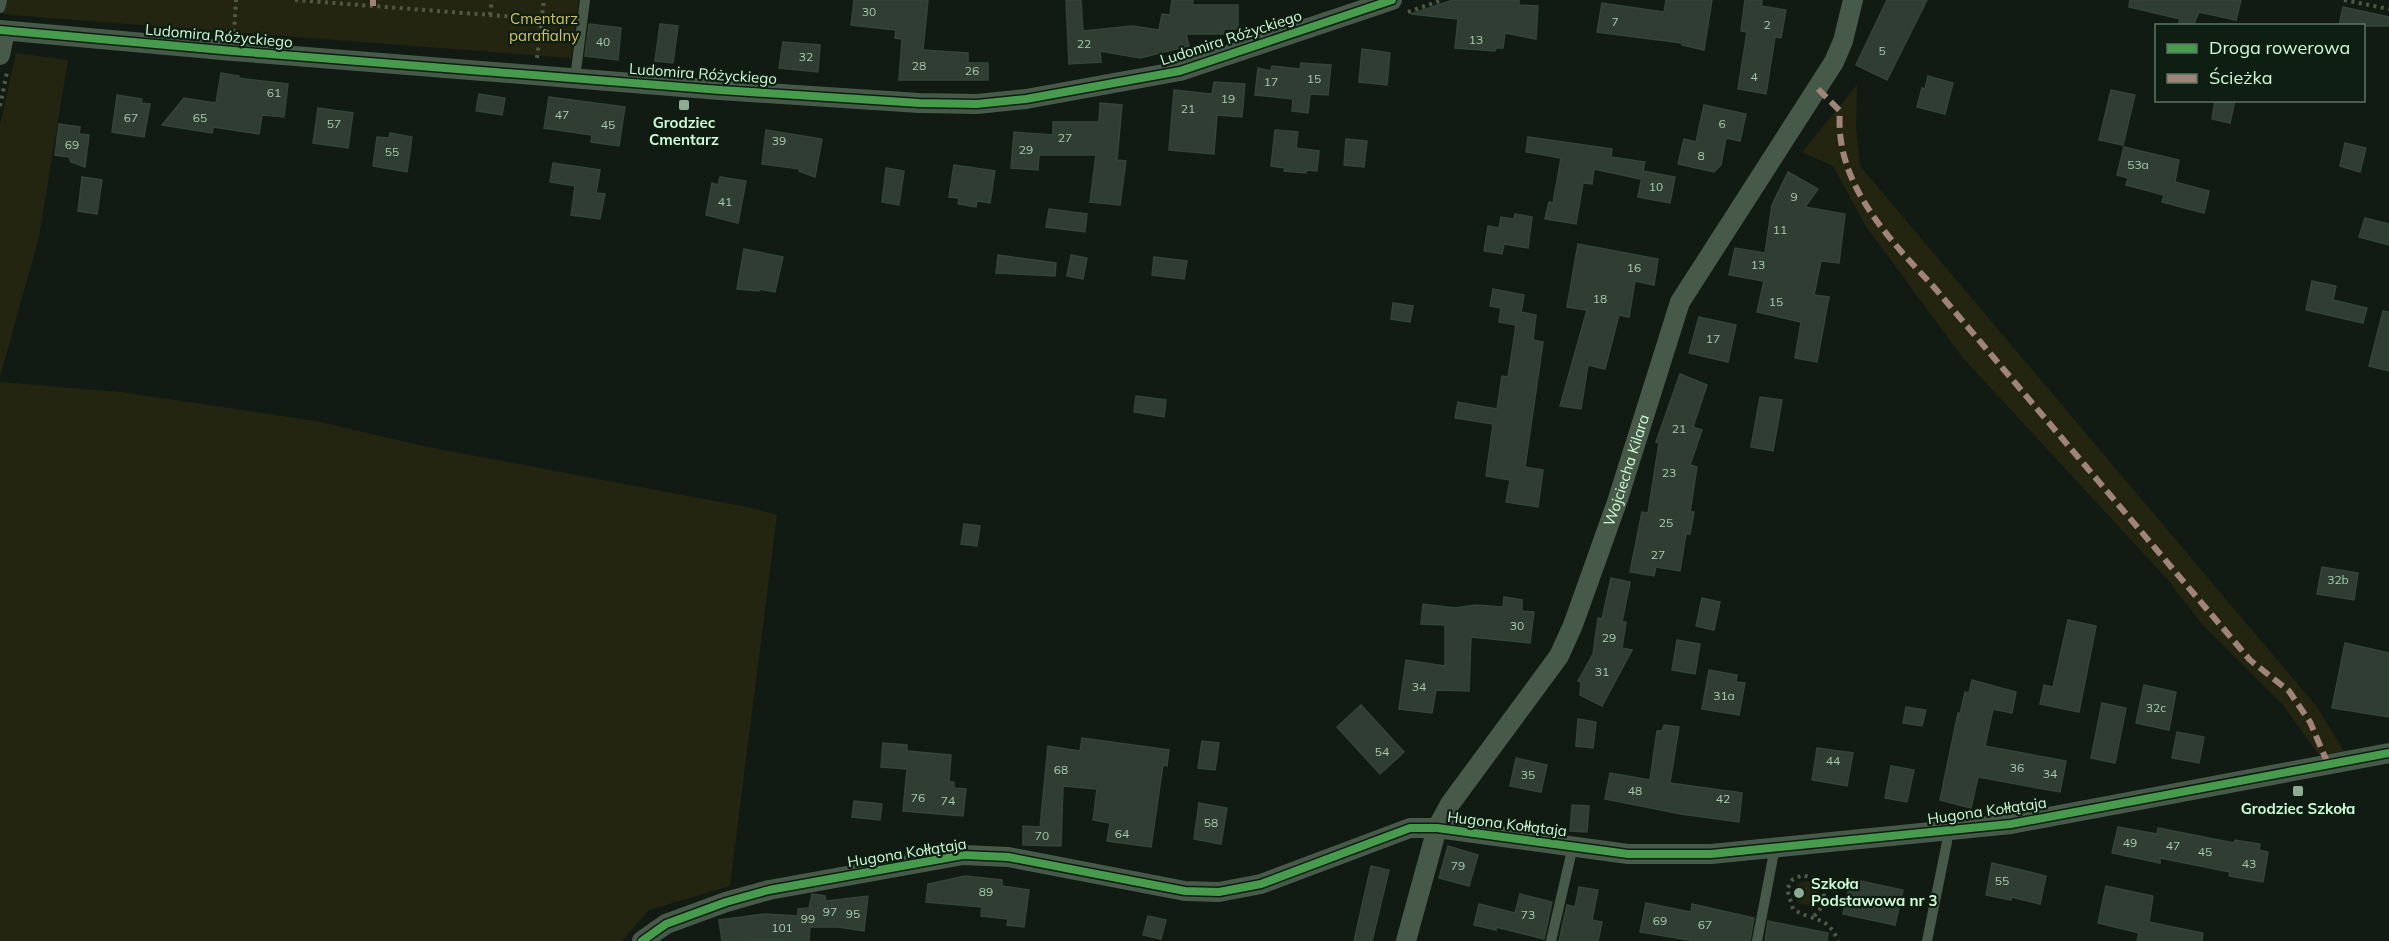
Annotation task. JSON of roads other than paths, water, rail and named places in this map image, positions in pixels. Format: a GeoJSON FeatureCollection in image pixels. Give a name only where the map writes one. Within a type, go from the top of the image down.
{"type":"FeatureCollection","features":[{"type":"Feature","properties":{"kind":"street","name":"Ludomira Różyckiego"},"geometry":{"type":"LineString","coordinates":[[3,30],[720,90],[920,103],[977,104],[1026,99],[1180,72],[1392,0]]}},
{"type":"Feature","properties":{"kind":"street","name":"Wojciecha Kilara"},"geometry":{"type":"LineString","coordinates":[[1406,941],[1437,828],[1450,804],[1559,656],[1573,625],[1617,502],[1680,302],[1834,62],[1843,42],[1853,0]]}},
{"type":"Feature","properties":{"kind":"street"},"geometry":{"type":"LineString","coordinates":[[0,55],[3,30]]}},
{"type":"Feature","properties":{"kind":"street","name":"Hugona Kołłątaja"},"geometry":{"type":"LineString","coordinates":[[642,941],[666,924],[726,902],[769,890],[963,855],[1008,857],[1185,891],[1219,892],[1261,884],[1410,828],[1437,828],[1640,854],[1711,854],[2012,824],[2389,753]]}},
{"type":"Feature","properties":{"kind":"lane"},"geometry":{"type":"LineString","coordinates":[[0,8],[2,0]]}},
{"type":"Feature","properties":{"kind":"lane"},"geometry":{"type":"LineString","coordinates":[[575,78],[585,0]]}},
{"type":"Feature","properties":{"kind":"lane"},"geometry":{"type":"LineString","coordinates":[[1927,941],[1947,842],[1945,831]]}},
{"type":"Feature","properties":{"kind":"lane"},"geometry":{"type":"LineString","coordinates":[[1551,941],[1574,846]]}},
{"type":"Feature","properties":{"kind":"lane"},"geometry":{"type":"LineString","coordinates":[[1757,941],[1775,848]]}},
{"type":"Feature","properties":{"kind":"place","name":"Grodziec Cmentarz"},"geometry":{"type":"Point","coordinates":[684,105]}},
{"type":"Feature","properties":{"kind":"place","name":"Grodziec Szkoła"},"geometry":{"type":"Point","coordinates":[2298,791]}},
{"type":"Feature","properties":{"kind":"place","name":"Szkoła Podstawowa nr 3"},"geometry":{"type":"Point","coordinates":[1799,893]}},
{"type":"Feature","properties":{"kind":"park label","name":"Cmentarz parafialny"},"geometry":{"type":"Point","coordinates":[544,28]}}]}
